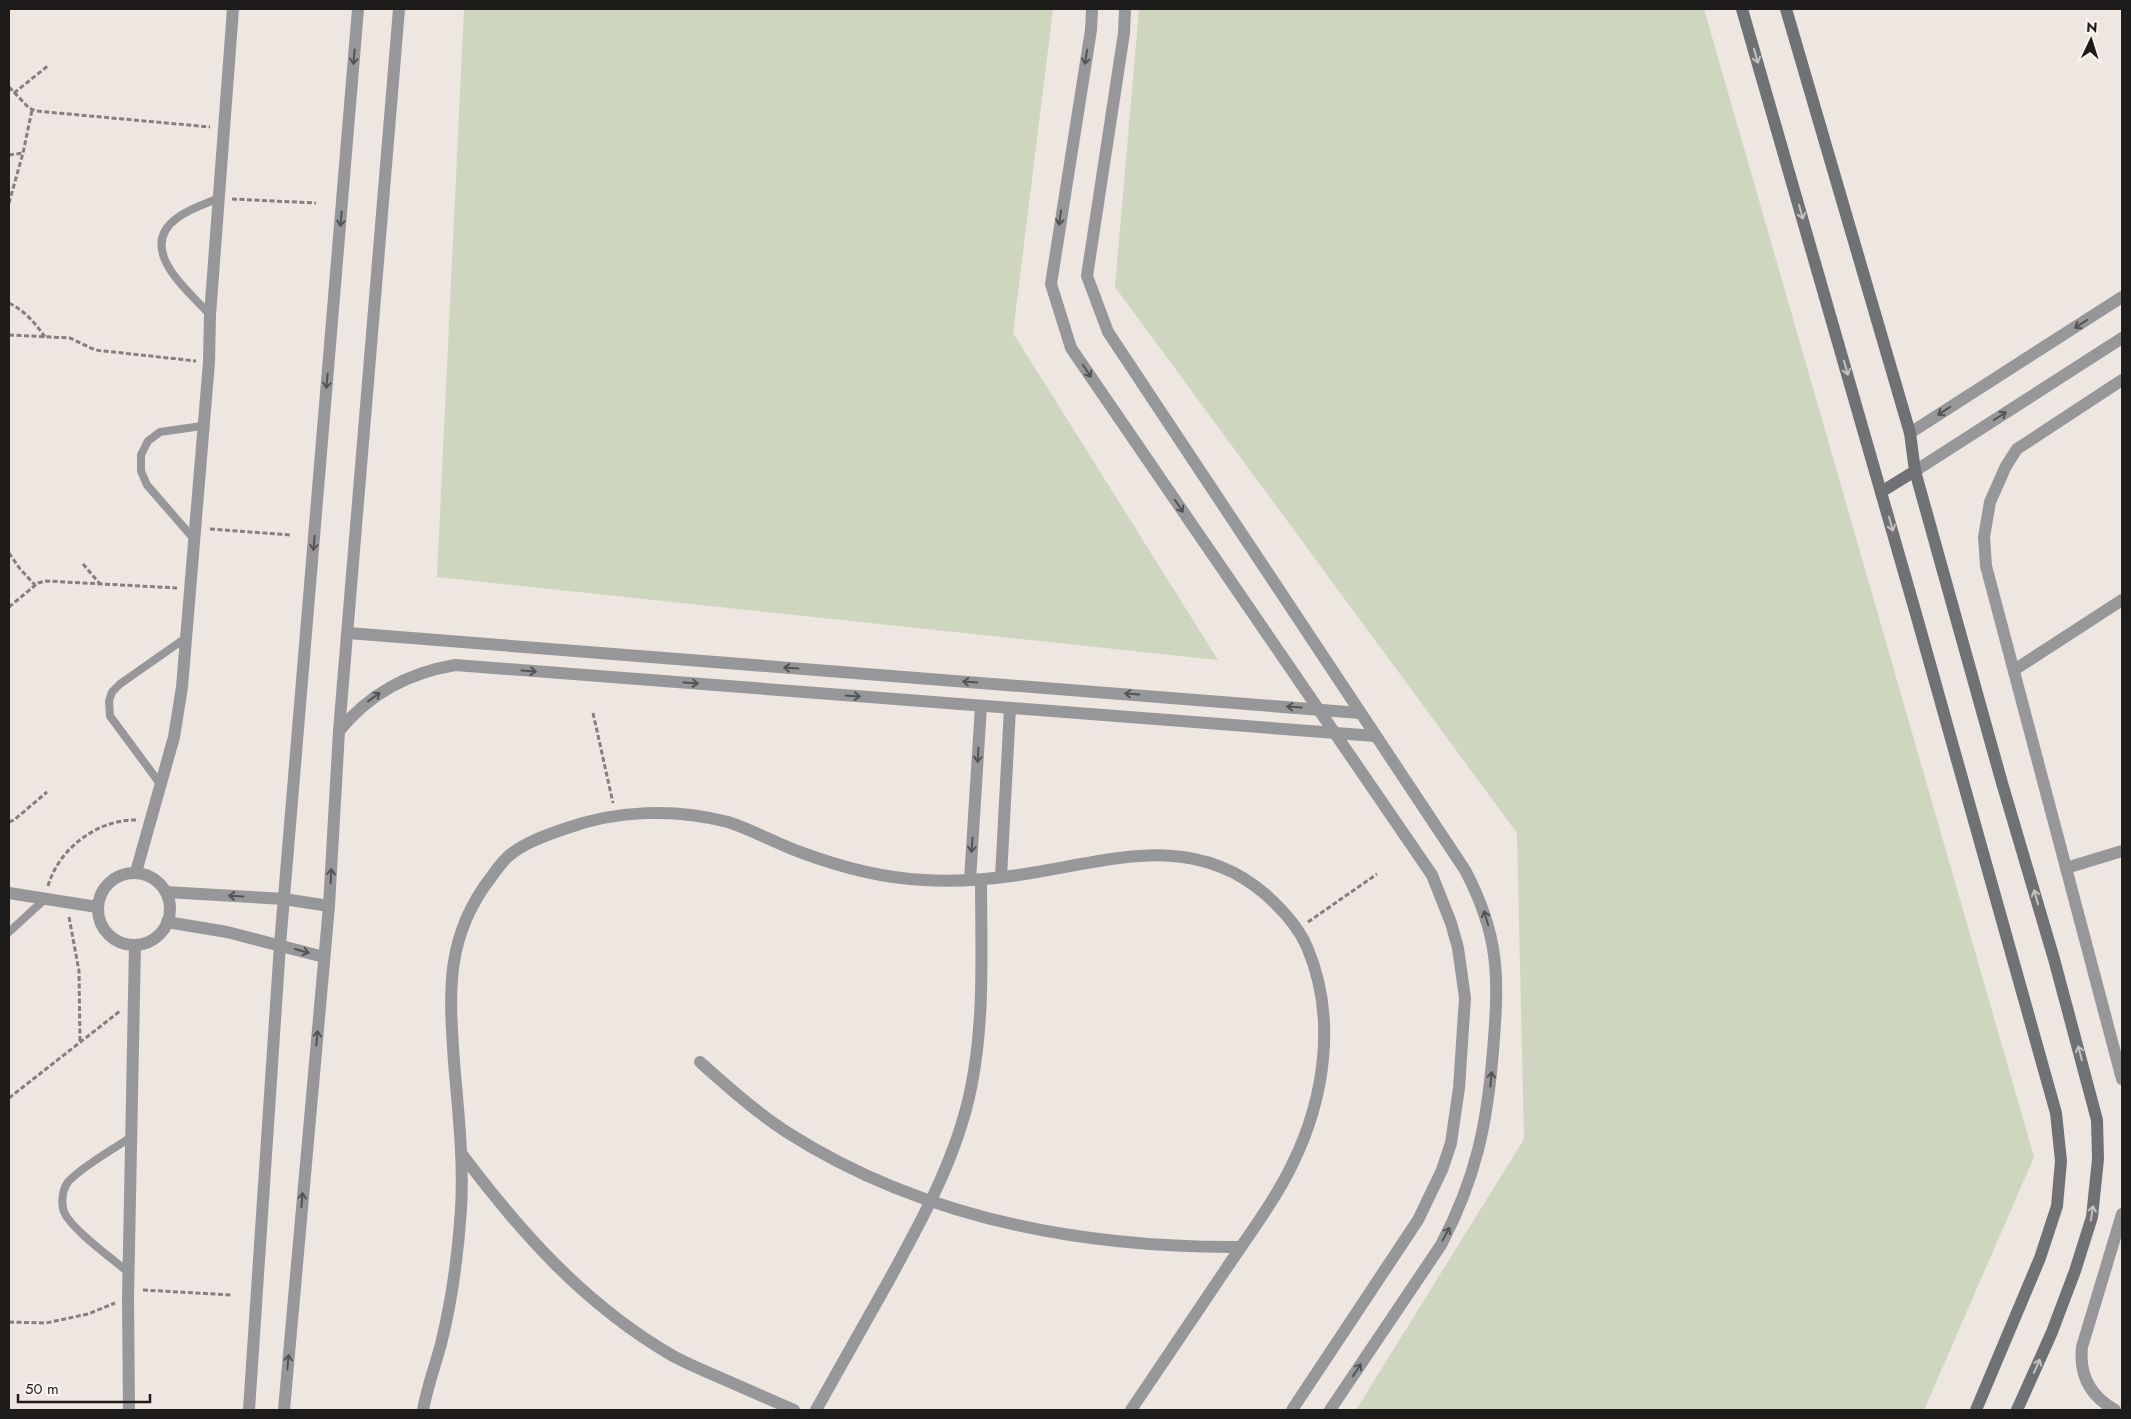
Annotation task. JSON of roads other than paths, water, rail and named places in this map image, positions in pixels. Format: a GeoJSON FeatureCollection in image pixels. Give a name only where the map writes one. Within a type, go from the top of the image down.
{"type":"FeatureCollection","features":[{"type":"Feature","properties":{"kind":"street"},"geometry":{"type":"LineString","coordinates":[[136,872],[174,737],[182,687],[202,426],[209,362],[210,315],[233,9]]}},
{"type":"Feature","properties":{"kind":"street"},"geometry":{"type":"LineString","coordinates":[[249,1410],[280,945],[358,9]]}},
{"type":"Feature","properties":{"kind":"street"},"geometry":{"type":"LineString","coordinates":[[284,1410],[329,906],[339,731],[399,9]]}},
{"type":"Feature","properties":{"kind":"street"},"geometry":{"type":"LineString","coordinates":[[1092,9],[1091,30],[1051,284],[1071,348],[1432,874],[1443,899],[1458,948],[1462,973],[1465,998],[1454,1125],[1442,1170],[1432,1196],[1292,1410]]}},
{"type":"Feature","properties":{"kind":"street"},"geometry":{"type":"LineString","coordinates":[[1125,9],[1124,32],[1087,276],[1108,332],[1465,870],[1486,918],[1494,954],[1497,1001],[1486,1116],[1478,1155],[1463,1198],[1441,1244],[1330,1410]]}},
{"type":"Feature","properties":{"kind":"street"},"geometry":{"type":"LineString","coordinates":[[1742,9],[2042,1058],[2056,1113],[2061,1161],[2057,1206],[2043,1249],[1976,1410]]}},
{"type":"Feature","properties":{"kind":"street"},"geometry":{"type":"LineString","coordinates":[[1786,9],[1910,434],[1916,471],[2097,1120],[2098,1159],[2092,1217],[2052,1332],[2017,1410]]}},
{"type":"Feature","properties":{"kind":"street"},"geometry":{"type":"LineString","coordinates":[[1910,434],[2122,297]]}},
{"type":"Feature","properties":{"kind":"street"},"geometry":{"type":"LineString","coordinates":[[1881,492],[2122,338]]}},
{"type":"Feature","properties":{"kind":"street"},"geometry":{"type":"LineString","coordinates":[[2122,380],[2017,449],[1997,484],[1986,522],[1986,566],[2122,1079]]}},
{"type":"Feature","properties":{"kind":"street"},"geometry":{"type":"LineString","coordinates":[[2014,670],[2122,600]]}},
{"type":"Feature","properties":{"kind":"street"},"geometry":{"type":"LineString","coordinates":[[348,633],[1360,713]]}},
{"type":"Feature","properties":{"kind":"street"},"geometry":{"type":"LineString","coordinates":[[339,731],[361,707],[388,687],[421,673],[455,665],[1375,736]]}},
{"type":"Feature","properties":{"kind":"street"},"geometry":{"type":"LineString","coordinates":[[816,1410],[907,1248],[931,1201],[948,1165],[971,1089],[978,1050],[982,1010],[976,880],[981,706]]}},
{"type":"Feature","properties":{"kind":"street"},"geometry":{"type":"LineString","coordinates":[[1001,877],[1010,708]]}},
{"type":"Feature","properties":{"kind":"street"},"geometry":{"type":"LineString","coordinates":[[422,1410],[440,1347],[454,1280],[462,1202],[461,1153],[450,1000],[452,968],[460,936],[472,906],[490,878],[511,854],[542,837],[578,824],[616,815],[651,813],[688,815],[725,822],[761,834],[794,850],[837,865],[881,876],[925,880],[976,880],[1131,856],[1158,854],[1184,857],[1210,863],[1234,874],[1257,888],[1277,905],[1298,929],[1309,951],[1322,1001],[1325,1027],[1320,1082],[1304,1138],[1279,1190],[1131,1410]]}},
{"type":"Feature","properties":{"kind":"street"},"geometry":{"type":"LineString","coordinates":[[2066,868],[2122,852]]}},
{"type":"Feature","properties":{"kind":"street"},"geometry":{"type":"LineString","coordinates":[[136,872],[154,878],[166,892],[170,902],[168,922],[155,938],[135,945],[115,940],[107,934],[100,922],[97,907],[101,891],[112,879],[136,872]]}},
{"type":"Feature","properties":{"kind":"street"},"geometry":{"type":"LineString","coordinates":[[166,892],[284,898],[329,906]]}},
{"type":"Feature","properties":{"kind":"street"},"geometry":{"type":"LineString","coordinates":[[9,893],[97,907]]}},
{"type":"Feature","properties":{"kind":"street"},"geometry":{"type":"LineString","coordinates":[[168,922],[227,932],[324,957]]}},
{"type":"Feature","properties":{"kind":"street"},"geometry":{"type":"LineString","coordinates":[[129,1410],[128,1294],[135,945]]}},
{"type":"Feature","properties":{"kind":"street"},"geometry":{"type":"LineString","coordinates":[[700,1062],[740,1098],[784,1130],[831,1158],[880,1182],[931,1201],[1015,1225],[1084,1239],[1153,1246],[1240,1247]]}},
{"type":"Feature","properties":{"kind":"street"},"geometry":{"type":"LineString","coordinates":[[461,1153],[497,1202],[536,1246],[578,1287],[624,1324],[674,1356],[794,1410]]}},
{"type":"Feature","properties":{"kind":"street"},"geometry":{"type":"LineString","coordinates":[[2115,1410],[2100,1401],[2089,1388],[2083,1373],[2081,1357],[2082,1347],[2121,1222]]}},
{"type":"Feature","properties":{"kind":"lane"},"geometry":{"type":"LineString","coordinates":[[210,315],[171,271],[164,260],[161,248],[163,236],[169,224],[179,217],[219,198]]}},
{"type":"Feature","properties":{"kind":"lane"},"geometry":{"type":"LineString","coordinates":[[194,533],[147,485],[141,471],[141,455],[148,442],[160,432],[202,426]]}},
{"type":"Feature","properties":{"kind":"lane"},"geometry":{"type":"LineString","coordinates":[[161,785],[110,716],[109,701],[112,692],[120,684],[187,637]]}},
{"type":"Feature","properties":{"kind":"lane"},"geometry":{"type":"LineString","coordinates":[[9,932],[45,899]]}},
{"type":"Feature","properties":{"kind":"lane"},"geometry":{"type":"LineString","coordinates":[[129,1273],[72,1223],[64,1211],[62,1197],[67,1183],[131,1137]]}}]}
